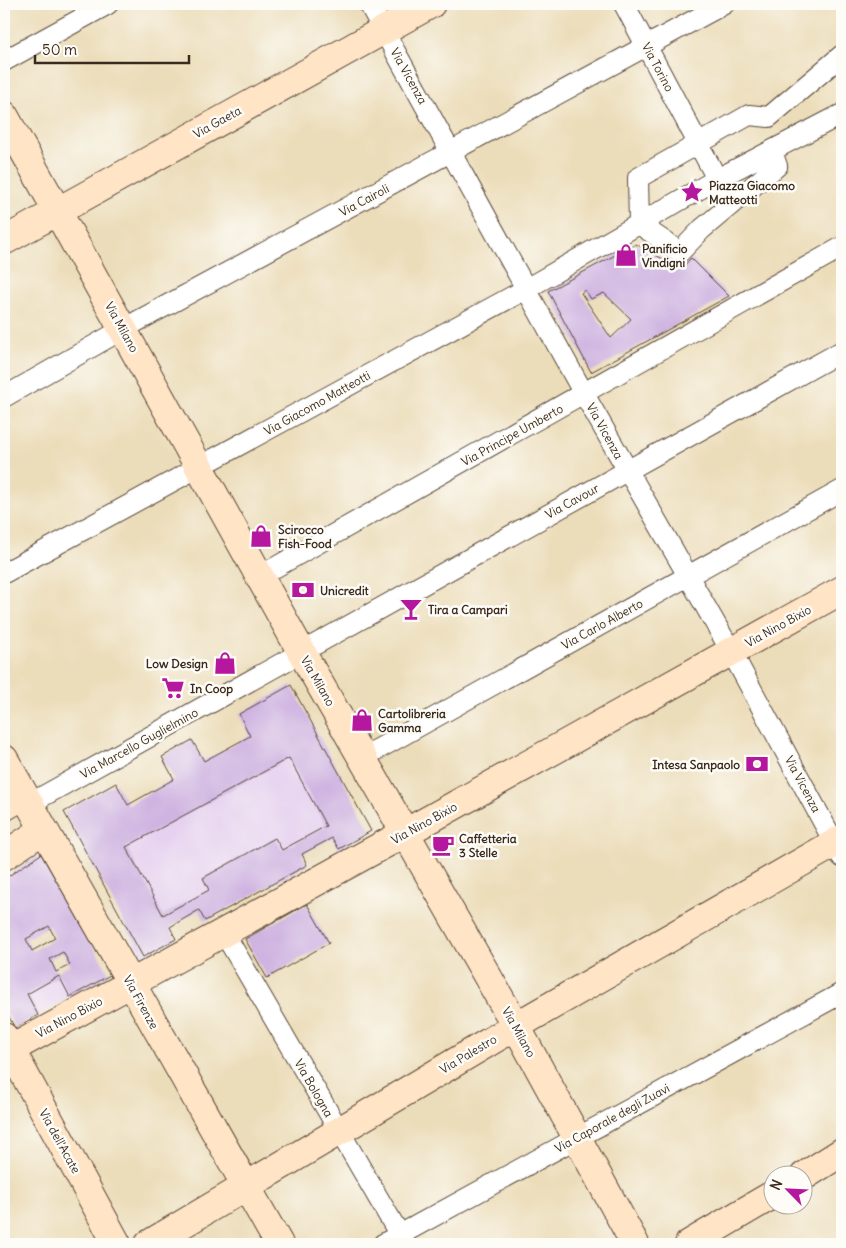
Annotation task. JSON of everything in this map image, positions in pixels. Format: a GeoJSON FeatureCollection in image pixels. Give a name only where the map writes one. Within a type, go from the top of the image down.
{"type":"FeatureCollection","features":[{"type":"Feature","properties":{"kind":"street"},"geometry":{"type":"LineString","coordinates":[[4,61],[108,4]]}},
{"type":"Feature","properties":{"kind":"street","name":"Via Vicenza"},"geometry":{"type":"LineString","coordinates":[[369,4],[584,394],[840,846]]}},
{"type":"Feature","properties":{"kind":"street","name":"Via Gaeta"},"geometry":{"type":"LineString","coordinates":[[4,241],[431,4]]}},
{"type":"Feature","properties":{"kind":"street","name":"Via Torino"},"geometry":{"type":"LineString","coordinates":[[624,4],[731,204]]}},
{"type":"Feature","properties":{"kind":"street","name":"Via Cairoli"},"geometry":{"type":"LineString","coordinates":[[4,396],[724,4]]}},
{"type":"Feature","properties":{"kind":"street"},"geometry":{"type":"LineString","coordinates":[[772,151],[777,166],[702,229],[680,252],[634,227],[638,178],[696,136],[749,115],[769,117],[842,55]]}},
{"type":"Feature","properties":{"kind":"street","name":"Via Giacomo Matteotti"},"geometry":{"type":"LineString","coordinates":[[4,573],[526,289],[718,179],[790,143],[842,114]]}},
{"type":"Feature","properties":{"kind":"street","name":"Via Milano"},"geometry":{"type":"LineString","coordinates":[[4,115],[302,653],[516,1026],[635,1244]]}},
{"type":"Feature","properties":{"kind":"street","name":"Via Principe Umberto"},"geometry":{"type":"LineString","coordinates":[[260,576],[842,247]]}},
{"type":"Feature","properties":{"kind":"street","name":"Via Cavour"},"geometry":{"type":"LineString","coordinates":[[302,653],[842,351]]}},
{"type":"Feature","properties":{"kind":"street","name":"Via Carlo Alberto"},"geometry":{"type":"LineString","coordinates":[[362,758],[842,490]]}},
{"type":"Feature","properties":{"kind":"street","name":"Via Nino Bixio"},"geometry":{"type":"LineString","coordinates":[[6,1046],[130,984],[842,590]]}},
{"type":"Feature","properties":{"kind":"street","name":"Via Marcello Guglielmino"},"geometry":{"type":"LineString","coordinates":[[19,802],[302,653]]}},
{"type":"Feature","properties":{"kind":"street","name":"Via Firenze"},"geometry":{"type":"LineString","coordinates":[[4,760],[19,802],[43,830],[278,1244]]}},
{"type":"Feature","properties":{"kind":"street"},"geometry":{"type":"LineString","coordinates":[[4,856],[43,830]]}},
{"type":"Feature","properties":{"kind":"street","name":"Via Palestro"},"geometry":{"type":"LineString","coordinates":[[149,1244],[516,1026],[840,846]]}},
{"type":"Feature","properties":{"kind":"street","name":"Via Bologna"},"geometry":{"type":"LineString","coordinates":[[223,931],[339,1131],[396,1241]]}},
{"type":"Feature","properties":{"kind":"street","name":"Via Caporale degli Zuavi"},"geometry":{"type":"LineString","coordinates":[[396,1241],[577,1137],[842,993]]}},
{"type":"Feature","properties":{"kind":"street","name":"Via dell'Acate"},"geometry":{"type":"LineString","coordinates":[[6,1046],[117,1244]]}},
{"type":"Feature","properties":{"kind":"street"},"geometry":{"type":"LineString","coordinates":[[814,1170],[842,1152]]}},
{"type":"Feature","properties":{"kind":"street"},"geometry":{"type":"LineString","coordinates":[[689,1244],[764,1200]]}},
{"type":"Feature","properties":{"kind":"shaded area"},"geometry":{"type":"Polygon","coordinates":[[[291,685],[371,831],[339,849],[332,838],[302,854],[307,865],[205,921],[199,910],[170,927],[176,939],[143,957],[64,812],[116,783],[128,804],[174,779],[162,757],[192,740],[204,761],[250,736],[239,714],[291,685]]]}},
{"type":"Feature","properties":{"kind":"shaded area"},"geometry":{"type":"Polygon","coordinates":[[[50,959],[70,997],[15,1028],[4,1008],[4,985],[50,959]]]}},
{"type":"Feature","properties":{"kind":"building"},"geometry":{"type":"Polygon","coordinates":[[[636,244],[681,269],[691,258],[729,296],[591,372],[548,291],[636,244]],[[585,290],[581,293],[611,338],[631,319],[604,293],[591,299],[585,290]]]}},
{"type":"Feature","properties":{"kind":"building"},"geometry":{"type":"Polygon","coordinates":[[[291,685],[371,831],[339,849],[332,838],[302,854],[307,865],[205,921],[199,910],[170,927],[176,939],[143,957],[64,812],[116,783],[128,805],[174,779],[162,757],[192,740],[204,761],[250,736],[239,714],[291,685]],[[289,758],[126,847],[163,915],[209,890],[203,878],[275,838],[282,850],[326,826],[289,758]]]}},
{"type":"Feature","properties":{"kind":"building"},"geometry":{"type":"Polygon","coordinates":[[[41,854],[110,975],[70,997],[59,976],[27,994],[38,1015],[15,1028],[4,1008],[4,941],[7,939],[4,932],[4,879],[41,854]],[[49,926],[26,939],[32,951],[55,938],[49,926]],[[63,952],[50,959],[56,972],[70,965],[63,952]]]}},
{"type":"Feature","properties":{"kind":"building"},"geometry":{"type":"Polygon","coordinates":[[[307,904],[329,943],[267,978],[245,939],[307,904]]]}},
{"type":"Feature","properties":{"kind":"place","name":"Piazza Giacomo Matteotti"},"geometry":{"type":"Point","coordinates":[692,192]}},
{"type":"Feature","properties":{"kind":"place","name":"Panificio Vindigni"},"geometry":{"type":"Point","coordinates":[626,255]}},
{"type":"Feature","properties":{"kind":"place","name":"Scirocco Fish-Food"},"geometry":{"type":"Point","coordinates":[261,536]}},
{"type":"Feature","properties":{"kind":"place","name":"Unicredit"},"geometry":{"type":"Point","coordinates":[303,590]}},
{"type":"Feature","properties":{"kind":"place","name":"Tira a Campari"},"geometry":{"type":"Point","coordinates":[411,609]}},
{"type":"Feature","properties":{"kind":"place","name":"Low Design"},"geometry":{"type":"Point","coordinates":[225,663]}},
{"type":"Feature","properties":{"kind":"place","name":"In Coop"},"geometry":{"type":"Point","coordinates":[173,688]}},
{"type":"Feature","properties":{"kind":"place","name":"Cartolibreria Gamma"},"geometry":{"type":"Point","coordinates":[362,720]}},
{"type":"Feature","properties":{"kind":"place","name":"Intesa Sanpaolo"},"geometry":{"type":"Point","coordinates":[757,764]}},
{"type":"Feature","properties":{"kind":"place","name":"Caffetteria 3 Stelle"},"geometry":{"type":"Point","coordinates":[443,845]}}]}
